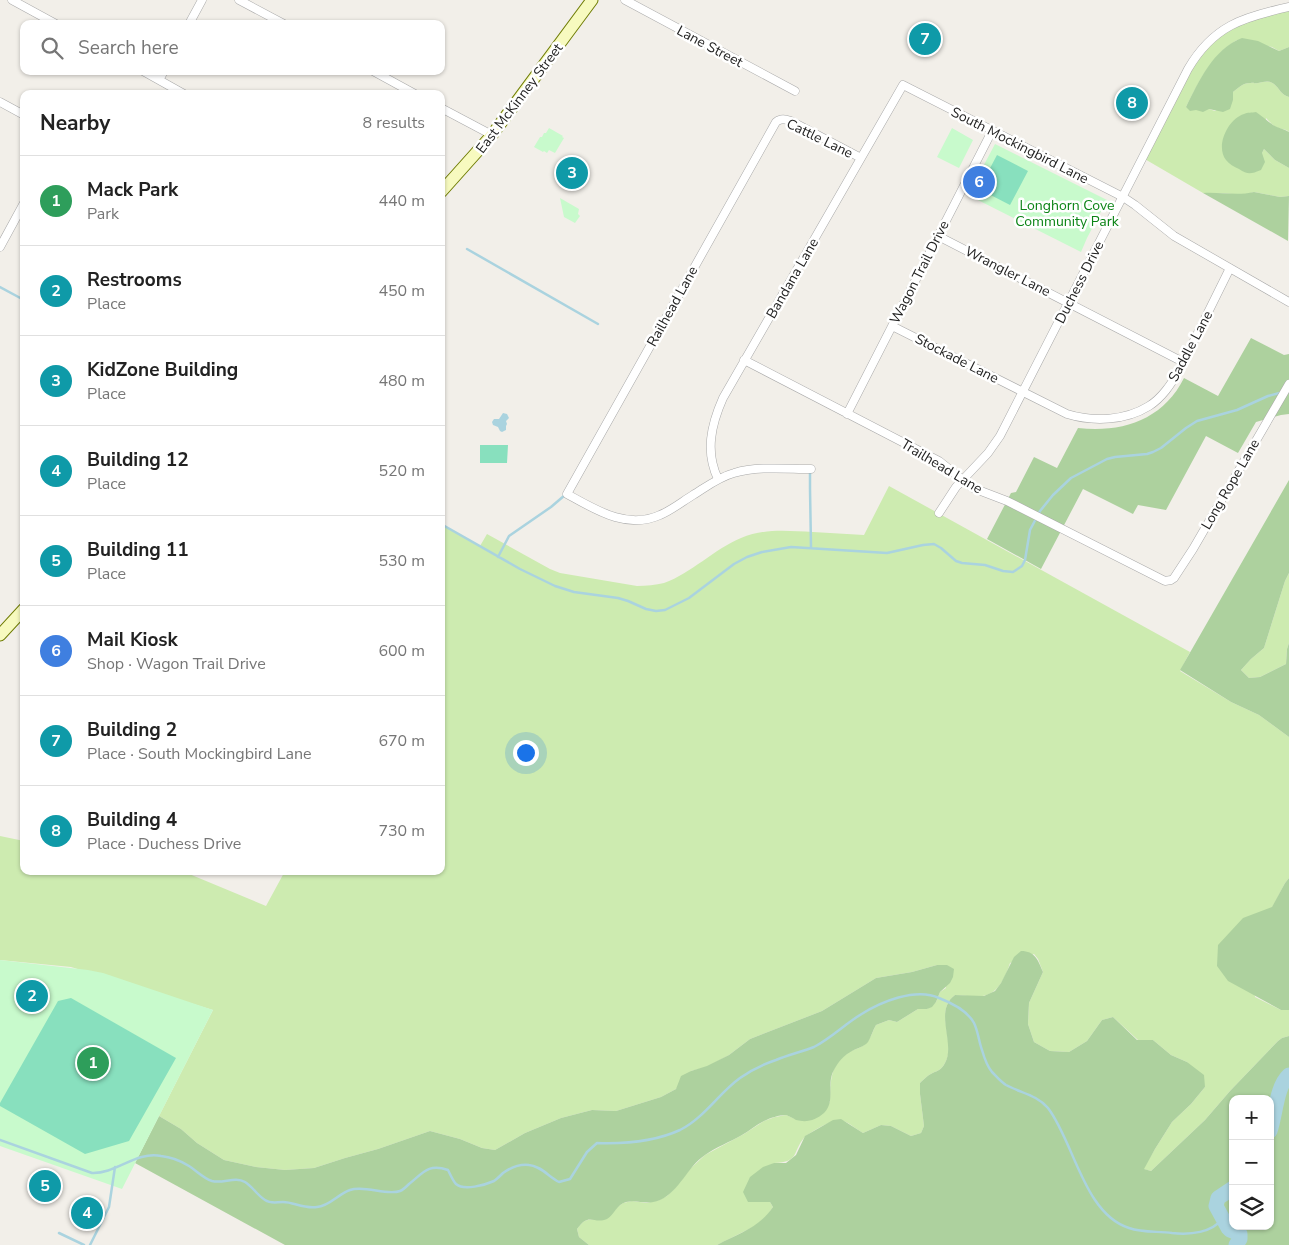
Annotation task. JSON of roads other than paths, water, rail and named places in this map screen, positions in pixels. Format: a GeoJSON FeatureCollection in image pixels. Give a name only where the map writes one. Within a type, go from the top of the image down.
{"type":"FeatureCollection","features":[{"type":"Feature","properties":{"kind":"main road","name":"East McKinney Street"},"geometry":{"type":"LineString","coordinates":[[445,187],[492,134],[592,0]]}},
{"type":"Feature","properties":{"kind":"main road"},"geometry":{"type":"LineString","coordinates":[[0,635],[20,613]]}},
{"type":"Feature","properties":{"kind":"street"},"geometry":{"type":"LineString","coordinates":[[12,0],[49,20]]}},
{"type":"Feature","properties":{"kind":"street"},"geometry":{"type":"LineString","coordinates":[[192,20],[202,0]]}},
{"type":"Feature","properties":{"kind":"street"},"geometry":{"type":"LineString","coordinates":[[239,0],[276,20]]}},
{"type":"Feature","properties":{"kind":"street","name":"Lane Street"},"geometry":{"type":"LineString","coordinates":[[625,0],[795,91]]}},
{"type":"Feature","properties":{"kind":"street","name":"Duchess Drive"},"geometry":{"type":"LineString","coordinates":[[939,513],[950,495],[988,453],[998,439],[1188,70],[1201,50],[1218,34],[1237,22],[1257,14],[1289,8]]}},
{"type":"Feature","properties":{"kind":"street"},"geometry":{"type":"LineString","coordinates":[[150,75],[177,90]]}},
{"type":"Feature","properties":{"kind":"street"},"geometry":{"type":"LineString","coordinates":[[159,80],[162,75]]}},
{"type":"Feature","properties":{"kind":"street"},"geometry":{"type":"LineString","coordinates":[[380,75],[408,90]]}},
{"type":"Feature","properties":{"kind":"street","name":"South Mockingbird Lane"},"geometry":{"type":"LineString","coordinates":[[903,85],[1123,197],[1174,236],[1289,302]]}},
{"type":"Feature","properties":{"kind":"street","name":"Bandana Lane"},"geometry":{"type":"LineString","coordinates":[[718,479],[712,465],[710,450],[713,424],[723,398],[903,85]]}},
{"type":"Feature","properties":{"kind":"street"},"geometry":{"type":"LineString","coordinates":[[0,102],[20,113]]}},
{"type":"Feature","properties":{"kind":"street"},"geometry":{"type":"LineString","coordinates":[[445,110],[492,134]]}},
{"type":"Feature","properties":{"kind":"street","name":"Cattle Lane"},"geometry":{"type":"LineString","coordinates":[[780,120],[784,119],[796,124],[861,158]]}},
{"type":"Feature","properties":{"kind":"street","name":"Railhead Lane"},"geometry":{"type":"LineString","coordinates":[[718,479],[661,514],[649,519],[624,519],[600,512],[567,494],[774,126],[780,120]]}},
{"type":"Feature","properties":{"kind":"street","name":"Wagon Trail Drive"},"geometry":{"type":"LineString","coordinates":[[847,414],[992,131]]}},
{"type":"Feature","properties":{"kind":"street"},"geometry":{"type":"LineString","coordinates":[[0,247],[20,210]]}},
{"type":"Feature","properties":{"kind":"street","name":"Wrangler Lane"},"geometry":{"type":"LineString","coordinates":[[938,236],[1183,362]]}},
{"type":"Feature","properties":{"kind":"street","name":"Saddle Lane"},"geometry":{"type":"LineString","coordinates":[[1023,391],[1056,409],[1076,417],[1096,419],[1119,417],[1150,405],[1168,387],[1183,362],[1230,268]]}},
{"type":"Feature","properties":{"kind":"street","name":"Stockade Lane"},"geometry":{"type":"LineString","coordinates":[[892,326],[1023,391]]}},
{"type":"Feature","properties":{"kind":"street","name":"Trailhead Lane"},"geometry":{"type":"LineString","coordinates":[[744,360],[939,461],[962,480],[978,490],[1007,501],[1168,582]]}},
{"type":"Feature","properties":{"kind":"street","name":"Long Rope Lane"},"geometry":{"type":"LineString","coordinates":[[1168,582],[1174,578],[1193,549],[1289,384]]}},
{"type":"Feature","properties":{"kind":"street"},"geometry":{"type":"LineString","coordinates":[[718,479],[733,473],[751,470],[810,469]]}},
{"type":"Feature","properties":{"kind":"water"},"geometry":{"type":"Polygon","coordinates":[[[503,413],[507,414],[509,418],[506,421],[506,430],[502,432],[492,422],[494,419],[499,419],[503,413]]]}},
{"type":"Feature","properties":{"kind":"waterway"},"geometry":{"type":"LineString","coordinates":[[467,249],[598,324]]}},
{"type":"Feature","properties":{"kind":"waterway"},"geometry":{"type":"LineString","coordinates":[[0,287],[20,298]]}},
{"type":"Feature","properties":{"kind":"waterway"},"geometry":{"type":"LineString","coordinates":[[445,526],[520,569],[555,586],[574,592],[618,598],[656,611],[665,610],[689,598],[734,564],[747,557],[762,552],[791,547],[887,553],[934,544],[956,561],[985,565],[1013,572],[1022,566],[1025,560],[1030,530],[1040,511],[1071,478],[1107,459],[1153,452],[1197,421],[1237,410],[1268,396],[1283,392]]}},
{"type":"Feature","properties":{"kind":"waterway"},"geometry":{"type":"LineString","coordinates":[[810,470],[811,547]]}},
{"type":"Feature","properties":{"kind":"waterway"},"geometry":{"type":"LineString","coordinates":[[498,557],[509,536],[565,495]]}},
{"type":"Feature","properties":{"kind":"waterway"},"geometry":{"type":"LineString","coordinates":[[0,1140],[92,1173],[109,1170],[135,1159],[152,1155],[168,1157],[186,1164],[212,1181],[241,1180],[267,1201],[287,1202],[307,1207],[322,1206],[350,1190],[400,1191],[431,1168],[448,1170],[456,1184],[464,1187],[475,1187],[490,1183],[503,1173],[526,1165],[537,1167],[559,1182],[570,1179],[587,1152],[597,1143],[639,1141],[660,1137],[680,1130],[697,1119],[732,1084],[748,1073],[771,1062],[814,1047],[860,1015],[878,1005],[909,995],[920,994],[944,1000],[959,1008],[971,1018],[992,1072],[1006,1085],[1034,1097],[1048,1108],[1057,1122],[1090,1193],[1101,1208],[1114,1220],[1129,1228],[1140,1231],[1186,1234],[1207,1230],[1223,1218]]}},
{"type":"Feature","properties":{"kind":"waterway"},"geometry":{"type":"LineString","coordinates":[[1274,1115],[1281,1086],[1289,1075]]}},
{"type":"Feature","properties":{"kind":"waterway"},"geometry":{"type":"LineString","coordinates":[[90,1245],[109,1207],[115,1167]]}},
{"type":"Feature","properties":{"kind":"waterway"},"geometry":{"type":"LineString","coordinates":[[1229,1191],[1218,1198],[1216,1206],[1229,1229]]}},
{"type":"Feature","properties":{"kind":"waterway"},"geometry":{"type":"LineString","coordinates":[[1230,1230],[1240,1234],[1240,1239],[1236,1245]]}},
{"type":"Feature","properties":{"kind":"waterway"},"geometry":{"type":"LineString","coordinates":[[59,1233],[84,1245]]}},
{"type":"Feature","properties":{"kind":"place","name":"Building 2"},"geometry":{"type":"Point","coordinates":[925,39]}},
{"type":"Feature","properties":{"kind":"place","name":"Building 4"},"geometry":{"type":"Point","coordinates":[1132,103]}},
{"type":"Feature","properties":{"kind":"place","name":"KidZone Building"},"geometry":{"type":"Point","coordinates":[572,173]}},
{"type":"Feature","properties":{"kind":"place","name":"Mail Kiosk"},"geometry":{"type":"Point","coordinates":[979,182]}},
{"type":"Feature","properties":{"kind":"place","name":"Restrooms"},"geometry":{"type":"Point","coordinates":[32,996]}},
{"type":"Feature","properties":{"kind":"place","name":"Mack Park"},"geometry":{"type":"Point","coordinates":[93,1063]}},
{"type":"Feature","properties":{"kind":"place","name":"Building 11"},"geometry":{"type":"Point","coordinates":[45,1186]}},
{"type":"Feature","properties":{"kind":"place","name":"Building 12"},"geometry":{"type":"Point","coordinates":[87,1213]}},
{"type":"Feature","properties":{"kind":"park label","name":"Longhorn Cove Community Park"},"geometry":{"type":"Point","coordinates":[1067,214]}}]}
